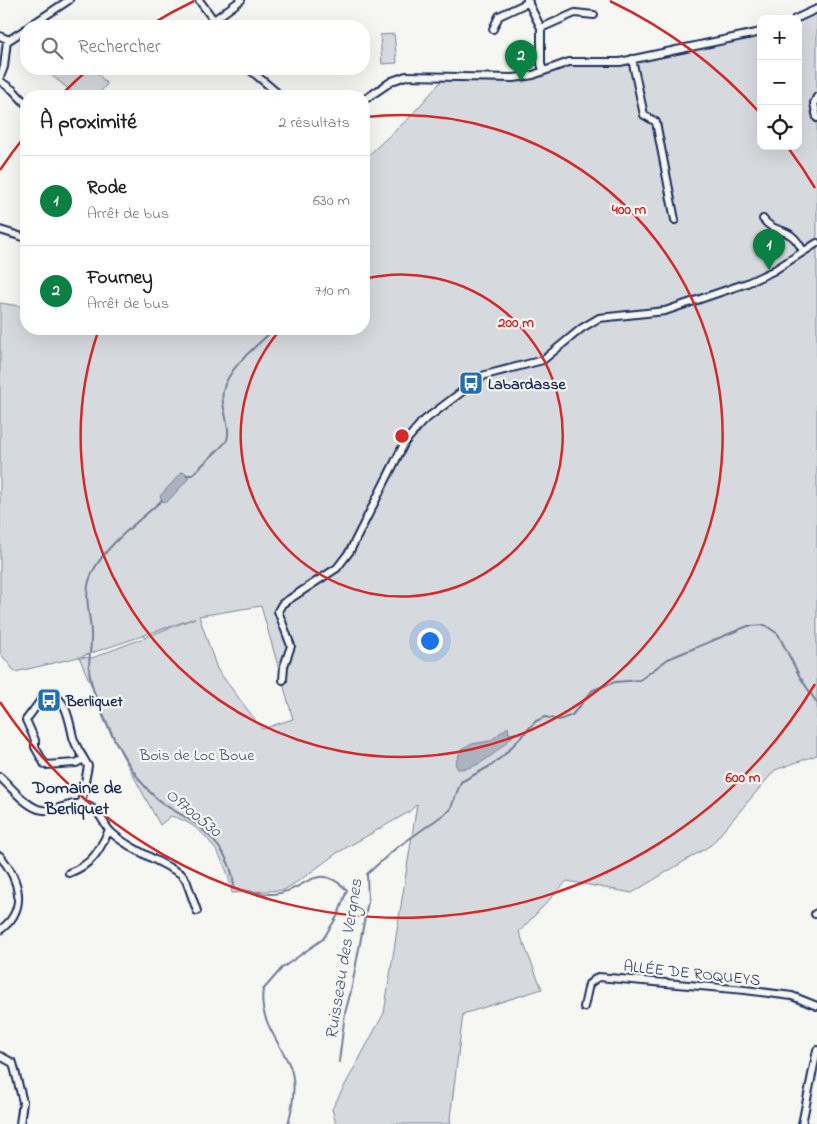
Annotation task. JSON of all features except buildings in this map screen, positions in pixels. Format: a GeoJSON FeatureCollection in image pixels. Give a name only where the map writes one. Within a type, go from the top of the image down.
{"type":"FeatureCollection","features":[{"type":"Feature","properties":{"kind":"street"},"geometry":{"type":"LineString","coordinates":[[39,20],[70,0]]}},
{"type":"Feature","properties":{"kind":"street"},"geometry":{"type":"LineString","coordinates":[[199,0],[214,20]]}},
{"type":"Feature","properties":{"kind":"street"},"geometry":{"type":"LineString","coordinates":[[219,20],[241,0]]}},
{"type":"Feature","properties":{"kind":"street"},"geometry":{"type":"LineString","coordinates":[[493,29],[500,16],[528,1],[541,28],[540,64],[544,70]]}},
{"type":"Feature","properties":{"kind":"street"},"geometry":{"type":"LineString","coordinates":[[802,16],[817,9]]}},
{"type":"Feature","properties":{"kind":"street"},"geometry":{"type":"LineString","coordinates":[[541,28],[575,13],[594,15]]}},
{"type":"Feature","properties":{"kind":"street"},"geometry":{"type":"LineString","coordinates":[[7,40],[20,32]]}},
{"type":"Feature","properties":{"kind":"street"},"geometry":{"type":"LineString","coordinates":[[370,96],[392,81],[406,76],[508,79],[573,61],[605,62],[632,59],[676,48],[757,33]]}},
{"type":"Feature","properties":{"kind":"street"},"geometry":{"type":"LineString","coordinates":[[0,36],[7,40]]}},
{"type":"Feature","properties":{"kind":"street"},"geometry":{"type":"LineString","coordinates":[[0,77],[4,67],[7,40]]}},
{"type":"Feature","properties":{"kind":"street"},"geometry":{"type":"LineString","coordinates":[[632,59],[643,112],[656,122],[677,216]]}},
{"type":"Feature","properties":{"kind":"street"},"geometry":{"type":"LineString","coordinates":[[256,75],[274,90]]}},
{"type":"Feature","properties":{"kind":"street"},"geometry":{"type":"LineString","coordinates":[[0,81],[20,98]]}},
{"type":"Feature","properties":{"kind":"street"},"geometry":{"type":"LineString","coordinates":[[817,97],[814,102],[817,118]]}},
{"type":"Feature","properties":{"kind":"street"},"geometry":{"type":"LineString","coordinates":[[763,219],[769,227],[789,232],[798,240],[803,251]]}},
{"type":"Feature","properties":{"kind":"street"},"geometry":{"type":"LineString","coordinates":[[0,230],[20,236]]}},
{"type":"Feature","properties":{"kind":"street"},"geometry":{"type":"LineString","coordinates":[[283,680],[284,666],[291,646],[278,611],[282,604],[337,568],[350,551],[405,442],[422,422],[485,375],[543,360],[582,328],[599,318],[665,311],[746,283],[773,271],[817,243]]}},
{"type":"Feature","properties":{"kind":"street"},"geometry":{"type":"LineString","coordinates":[[81,803],[88,766],[73,738],[71,723],[58,698],[52,695],[44,696],[26,720],[43,762],[52,766],[84,760]]}},
{"type":"Feature","properties":{"kind":"street"},"geometry":{"type":"LineString","coordinates":[[0,777],[38,809],[49,810],[81,803],[100,814],[109,830],[181,874],[186,880],[197,911]]}},
{"type":"Feature","properties":{"kind":"street"},"geometry":{"type":"LineString","coordinates":[[69,873],[84,868],[94,857],[109,830]]}},
{"type":"Feature","properties":{"kind":"street"},"geometry":{"type":"LineString","coordinates":[[0,856],[7,865],[18,889],[19,905],[12,922],[0,930]]}},
{"type":"Feature","properties":{"kind":"street","name":"ALLÉE DE ROQUEYS"},"geometry":{"type":"LineString","coordinates":[[584,1007],[590,984],[598,977],[792,996],[817,1006]]}},
{"type":"Feature","properties":{"kind":"street"},"geometry":{"type":"LineString","coordinates":[[802,1124],[817,1050]]}},
{"type":"Feature","properties":{"kind":"street"},"geometry":{"type":"LineString","coordinates":[[0,1056],[13,1063],[23,1102],[20,1124]]}},
{"type":"Feature","properties":{"kind":"green space","name":"Bois de Loc Boue"},"geometry":{"type":"Polygon","coordinates":[[[817,9],[817,755],[775,770],[711,845],[632,893],[567,881],[519,932],[542,989],[463,1014],[450,1119],[451,1124],[336,1124],[332,1109],[384,1013],[417,804],[409,812],[337,853],[284,890],[232,893],[226,869],[213,846],[204,835],[183,820],[171,816],[160,825],[120,751],[79,657],[15,672],[0,653],[0,303],[20,306],[20,335],[370,335],[370,154],[409,118],[445,77],[514,78],[560,64],[605,62],[757,33],[757,150],[802,150],[802,17],[817,9]],[[261,606],[199,616],[217,669],[262,729],[293,719],[261,606]],[[195,618],[80,657],[92,658],[195,618]]]}},
{"type":"Feature","properties":{"kind":"green space"},"geometry":{"type":"Polygon","coordinates":[[[394,34],[397,63],[382,64],[380,35],[394,34]]]}},
{"type":"Feature","properties":{"kind":"green space"},"geometry":{"type":"Polygon","coordinates":[[[51,75],[99,75],[107,84],[102,90],[70,90],[51,75]]]}},
{"type":"Feature","properties":{"kind":"shaded area"},"geometry":{"type":"Polygon","coordinates":[[[182,472],[187,474],[189,478],[167,502],[162,501],[160,496],[182,472]]]}},
{"type":"Feature","properties":{"kind":"shaded area"},"geometry":{"type":"Polygon","coordinates":[[[508,727],[509,734],[516,733],[490,757],[467,768],[458,769],[455,764],[462,748],[490,741],[508,727]]]}},
{"type":"Feature","properties":{"kind":"waterway","name":"O9700530"},"geometry":{"type":"LineString","coordinates":[[186,475],[192,475],[227,440],[228,427],[223,400],[224,387],[239,363],[268,335]]}},
{"type":"Feature","properties":{"kind":"waterway","name":"O9700530"},"geometry":{"type":"LineString","coordinates":[[162,500],[110,547],[94,569],[89,581],[87,601],[91,628],[90,676],[99,707],[125,759],[146,788],[156,798],[194,823],[219,847],[230,867],[234,889],[273,894],[284,892],[318,877],[327,877],[336,881],[347,890],[338,915],[323,939],[282,968],[263,990],[262,1001],[266,1020],[292,1073],[294,1095],[288,1124]]}},
{"type":"Feature","properties":{"kind":"waterway","name":"Ruisseau des Vergnes"},"geometry":{"type":"LineString","coordinates":[[339,1062],[345,1013],[368,901],[367,874],[395,849],[450,810],[461,782],[492,765],[536,721],[545,717],[559,720],[572,715],[593,690],[615,682],[640,680],[668,659],[748,626],[765,625],[778,634],[800,677],[817,703]]}},
{"type":"Feature","properties":{"kind":"place","name":"Fourney"},"geometry":{"type":"Point","coordinates":[521,81]}},
{"type":"Feature","properties":{"kind":"place","name":"Rode"},"geometry":{"type":"Point","coordinates":[769,270]}},
{"type":"Feature","properties":{"kind":"place","name":"Labardasse"},"geometry":{"type":"Point","coordinates":[471,383]}},
{"type":"Feature","properties":{"kind":"place","name":"Berliquet"},"geometry":{"type":"Point","coordinates":[49,700]}},
{"type":"Feature","properties":{"kind":"district","name":"Domaine de Berliquet"},"geometry":{"type":"Point","coordinates":[77,798]}}]}
